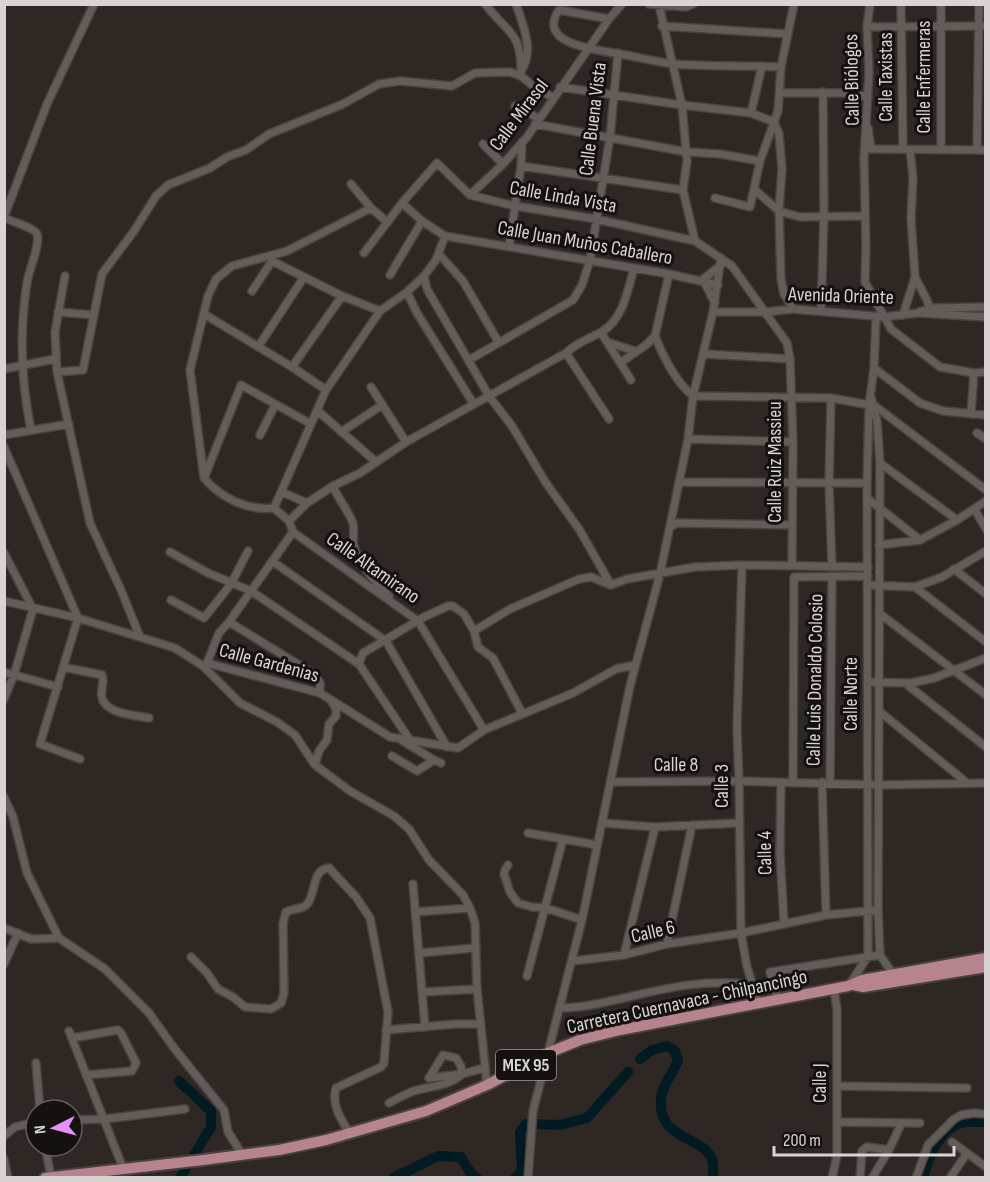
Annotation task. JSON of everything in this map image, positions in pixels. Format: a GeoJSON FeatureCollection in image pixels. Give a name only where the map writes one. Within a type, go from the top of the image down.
{"type":"FeatureCollection","features":[{"type":"Feature","properties":{"kind":"main road","name":"Carretera Cuernavaca - Chilpancingo"},"geometry":{"type":"LineString","coordinates":[[851,986],[862,980],[986,958]]}},
{"type":"Feature","properties":{"kind":"main road","name":"Carretera Cuernavaca - Chilpancingo"},"geometry":{"type":"LineString","coordinates":[[45,1178],[92,1175],[123,1168],[203,1160],[279,1149],[350,1134],[426,1111],[487,1085],[548,1053],[580,1040],[620,1030],[834,989],[851,986],[863,987],[986,967]]}},
{"type":"Feature","properties":{"kind":"street"},"geometry":{"type":"LineString","coordinates":[[31,430],[22,364],[21,334],[27,281],[38,235],[34,230],[4,218],[47,104],[94,4]]}},
{"type":"Feature","properties":{"kind":"street"},"geometry":{"type":"LineString","coordinates":[[485,4],[509,28],[519,45],[521,73]]}},
{"type":"Feature","properties":{"kind":"street"},"geometry":{"type":"LineString","coordinates":[[516,4],[528,52],[521,73]]}},
{"type":"Feature","properties":{"kind":"street"},"geometry":{"type":"LineString","coordinates":[[578,12],[584,4]]}},
{"type":"Feature","properties":{"kind":"street","name":"Calle Mirasol"},"geometry":{"type":"LineString","coordinates":[[470,195],[503,164],[522,142],[552,97],[622,4]]}},
{"type":"Feature","properties":{"kind":"street"},"geometry":{"type":"LineString","coordinates":[[649,4],[686,7],[693,4]]}},
{"type":"Feature","properties":{"kind":"street"},"geometry":{"type":"LineString","coordinates":[[715,198],[750,207],[760,161],[778,111],[781,67],[794,4]]}},
{"type":"Feature","properties":{"kind":"street","name":"Calle Biólogos"},"geometry":{"type":"LineString","coordinates":[[870,4],[867,27],[868,97],[865,120],[871,149],[986,150]]}},
{"type":"Feature","properties":{"kind":"street","name":"Calle Taxistas"},"geometry":{"type":"LineString","coordinates":[[902,4],[906,150],[913,178],[911,218],[915,278]]}},
{"type":"Feature","properties":{"kind":"street","name":"Calle Enfermeras"},"geometry":{"type":"LineString","coordinates":[[941,4],[941,150]]}},
{"type":"Feature","properties":{"kind":"street"},"geometry":{"type":"LineString","coordinates":[[977,150],[982,26],[979,4]]}},
{"type":"Feature","properties":{"kind":"street"},"geometry":{"type":"LineString","coordinates":[[659,5],[682,105],[684,151],[687,161],[683,190],[695,241]]}},
{"type":"Feature","properties":{"kind":"street"},"geometry":{"type":"LineString","coordinates":[[609,19],[559,10],[554,18],[555,29],[561,37],[588,49],[672,63],[781,67]]}},
{"type":"Feature","properties":{"kind":"street"},"geometry":{"type":"LineString","coordinates":[[663,26],[788,34]]}},
{"type":"Feature","properties":{"kind":"street"},"geometry":{"type":"LineString","coordinates":[[867,27],[982,26]]}},
{"type":"Feature","properties":{"kind":"street","name":"Calle Buena Vista"},"geometry":{"type":"LineString","coordinates":[[469,360],[573,300],[582,285],[590,260],[610,137],[618,53]]}},
{"type":"Feature","properties":{"kind":"street"},"geometry":{"type":"LineString","coordinates":[[752,113],[762,66]]}},
{"type":"Feature","properties":{"kind":"street"},"geometry":{"type":"LineString","coordinates":[[57,372],[83,370],[102,274],[134,231],[156,195],[168,185],[210,168],[227,157],[246,150],[269,134],[343,104],[379,84],[400,81],[452,86],[475,74],[510,72],[521,73],[538,90],[552,97]]}},
{"type":"Feature","properties":{"kind":"street"},"geometry":{"type":"LineString","coordinates":[[560,87],[752,113],[774,122],[779,134],[782,169],[779,211],[781,279],[784,294],[793,309]]}},
{"type":"Feature","properties":{"kind":"street"},"geometry":{"type":"LineString","coordinates":[[821,311],[824,215],[822,92]]}},
{"type":"Feature","properties":{"kind":"street"},"geometry":{"type":"LineString","coordinates":[[781,93],[822,92],[868,97]]}},
{"type":"Feature","properties":{"kind":"street"},"geometry":{"type":"LineString","coordinates":[[515,106],[536,121],[684,151],[760,161]]}},
{"type":"Feature","properties":{"kind":"street"},"geometry":{"type":"LineString","coordinates":[[865,120],[865,282],[891,329],[939,367],[974,373],[986,372]]}},
{"type":"Feature","properties":{"kind":"street"},"geometry":{"type":"LineString","coordinates":[[509,247],[521,166],[522,142]]}},
{"type":"Feature","properties":{"kind":"street"},"geometry":{"type":"LineString","coordinates":[[483,144],[503,164]]}},
{"type":"Feature","properties":{"kind":"street"},"geometry":{"type":"LineString","coordinates":[[364,253],[402,202],[437,163],[470,195]]}},
{"type":"Feature","properties":{"kind":"street"},"geometry":{"type":"LineString","coordinates":[[521,166],[683,190]]}},
{"type":"Feature","properties":{"kind":"street"},"geometry":{"type":"LineString","coordinates":[[351,184],[371,208],[387,222]]}},
{"type":"Feature","properties":{"kind":"street"},"geometry":{"type":"LineString","coordinates":[[754,189],[779,211],[800,217],[864,216]]}},
{"type":"Feature","properties":{"kind":"street","name":"Calle Linda Vista"},"geometry":{"type":"LineString","coordinates":[[470,195],[695,241],[721,262],[732,266],[787,343],[790,359]]}},
{"type":"Feature","properties":{"kind":"street"},"geometry":{"type":"LineString","coordinates":[[274,508],[326,390],[380,311],[407,292],[424,276],[439,254],[445,236],[422,221],[402,202]]}},
{"type":"Feature","properties":{"kind":"street"},"geometry":{"type":"LineString","coordinates":[[205,664],[219,633],[293,532],[289,521],[274,508],[263,509],[233,500],[215,490],[204,478],[190,370],[208,296],[216,279],[232,266],[271,259],[371,208]]}},
{"type":"Feature","properties":{"kind":"street"},"geometry":{"type":"LineString","coordinates":[[390,275],[422,221]]}},
{"type":"Feature","properties":{"kind":"street","name":"Calle Juan Muños Caballero"},"geometry":{"type":"LineString","coordinates":[[445,236],[669,274],[718,285]]}},
{"type":"Feature","properties":{"kind":"street"},"geometry":{"type":"LineString","coordinates":[[439,254],[463,281],[499,343]]}},
{"type":"Feature","properties":{"kind":"street"},"geometry":{"type":"LineString","coordinates":[[271,259],[342,296],[380,311]]}},
{"type":"Feature","properties":{"kind":"street"},"geometry":{"type":"LineString","coordinates":[[252,291],[271,259]]}},
{"type":"Feature","properties":{"kind":"street"},"geometry":{"type":"LineString","coordinates":[[715,303],[702,281],[721,262]]}},
{"type":"Feature","properties":{"kind":"street"},"geometry":{"type":"LineString","coordinates":[[528,1178],[533,1111],[582,920],[635,665],[660,574],[688,440],[693,396],[705,354],[715,303],[721,262]]}},
{"type":"Feature","properties":{"kind":"street"},"geometry":{"type":"LineString","coordinates":[[289,521],[307,503],[333,486],[360,473],[406,442],[566,353],[578,342],[601,333],[617,317],[634,268]]}},
{"type":"Feature","properties":{"kind":"street"},"geometry":{"type":"LineString","coordinates":[[620,363],[655,336],[669,274]]}},
{"type":"Feature","properties":{"kind":"street"},"geometry":{"type":"LineString","coordinates":[[65,276],[58,312],[55,359],[57,372],[90,523],[140,637]]}},
{"type":"Feature","properties":{"kind":"street"},"geometry":{"type":"LineString","coordinates":[[424,276],[427,289],[489,396],[512,426],[546,483],[579,529],[611,585]]}},
{"type":"Feature","properties":{"kind":"street"},"geometry":{"type":"LineString","coordinates":[[258,347],[304,277]]}},
{"type":"Feature","properties":{"kind":"street"},"geometry":{"type":"LineString","coordinates":[[915,278],[930,311]]}},
{"type":"Feature","properties":{"kind":"street"},"geometry":{"type":"LineString","coordinates":[[903,315],[915,278]]}},
{"type":"Feature","properties":{"kind":"street"},"geometry":{"type":"LineString","coordinates":[[407,292],[417,313],[473,403]]}},
{"type":"Feature","properties":{"kind":"street"},"geometry":{"type":"LineString","coordinates":[[292,367],[342,296]]}},
{"type":"Feature","properties":{"kind":"street","name":"Avenida Oriente"},"geometry":{"type":"LineString","coordinates":[[713,312],[765,312],[793,309],[884,317],[986,307]]}},
{"type":"Feature","properties":{"kind":"street","name":"Avenida Oriente"},"geometry":{"type":"LineString","coordinates":[[930,311],[986,317]]}},
{"type":"Feature","properties":{"kind":"street"},"geometry":{"type":"LineString","coordinates":[[58,312],[94,315]]}},
{"type":"Feature","properties":{"kind":"street"},"geometry":{"type":"LineString","coordinates":[[204,314],[326,390]]}},
{"type":"Feature","properties":{"kind":"street","name":"Calle Norte"},"geometry":{"type":"LineString","coordinates":[[876,316],[871,396],[880,463],[878,910],[880,955]]}},
{"type":"Feature","properties":{"kind":"street"},"geometry":{"type":"LineString","coordinates":[[601,333],[631,380]]}},
{"type":"Feature","properties":{"kind":"street"},"geometry":{"type":"LineString","coordinates":[[655,336],[674,375],[693,396],[831,398],[872,406],[986,490]]}},
{"type":"Feature","properties":{"kind":"street"},"geometry":{"type":"LineString","coordinates":[[607,342],[635,351]]}},
{"type":"Feature","properties":{"kind":"street"},"geometry":{"type":"LineString","coordinates":[[646,345],[662,351]]}},
{"type":"Feature","properties":{"kind":"street"},"geometry":{"type":"LineString","coordinates":[[566,353],[609,419]]}},
{"type":"Feature","properties":{"kind":"street"},"geometry":{"type":"LineString","coordinates":[[705,354],[790,359]]}},
{"type":"Feature","properties":{"kind":"street"},"geometry":{"type":"LineString","coordinates":[[4,369],[55,359]]}},
{"type":"Feature","properties":{"kind":"street","name":"Calle Ruiz Massieu"},"geometry":{"type":"LineString","coordinates":[[790,359],[793,442],[792,565]]}},
{"type":"Feature","properties":{"kind":"street"},"geometry":{"type":"LineString","coordinates":[[874,368],[920,403],[943,411],[986,415]]}},
{"type":"Feature","properties":{"kind":"street"},"geometry":{"type":"LineString","coordinates":[[970,414],[974,373]]}},
{"type":"Feature","properties":{"kind":"street"},"geometry":{"type":"LineString","coordinates":[[204,478],[241,385],[311,424]]}},
{"type":"Feature","properties":{"kind":"street"},"geometry":{"type":"LineString","coordinates":[[372,387],[406,442]]}},
{"type":"Feature","properties":{"kind":"street"},"geometry":{"type":"LineString","coordinates":[[831,398],[829,484],[832,567]]}},
{"type":"Feature","properties":{"kind":"street"},"geometry":{"type":"LineString","coordinates":[[260,435],[275,405]]}},
{"type":"Feature","properties":{"kind":"street"},"geometry":{"type":"LineString","coordinates":[[341,432],[382,405]]}},
{"type":"Feature","properties":{"kind":"street","name":"Calle Norte"},"geometry":{"type":"LineString","coordinates":[[868,956],[867,483],[872,406]]}},
{"type":"Feature","properties":{"kind":"street"},"geometry":{"type":"LineString","coordinates":[[318,411],[375,461]]}},
{"type":"Feature","properties":{"kind":"street"},"geometry":{"type":"LineString","coordinates":[[4,435],[69,424]]}},
{"type":"Feature","properties":{"kind":"street"},"geometry":{"type":"LineString","coordinates":[[977,433],[986,439]]}},
{"type":"Feature","properties":{"kind":"street"},"geometry":{"type":"LineString","coordinates":[[688,440],[793,442]]}},
{"type":"Feature","properties":{"kind":"street"},"geometry":{"type":"LineString","coordinates":[[4,447],[78,618],[40,744],[80,759]]}},
{"type":"Feature","properties":{"kind":"street"},"geometry":{"type":"LineString","coordinates":[[880,463],[957,520]]}},
{"type":"Feature","properties":{"kind":"street"},"geometry":{"type":"LineString","coordinates":[[680,482],[867,483]]}},
{"type":"Feature","properties":{"kind":"street"},"geometry":{"type":"LineString","coordinates":[[333,486],[354,524],[354,545],[369,574],[389,597],[421,619]]}},
{"type":"Feature","properties":{"kind":"street"},"geometry":{"type":"LineString","coordinates":[[282,492],[307,503]]}},
{"type":"Feature","properties":{"kind":"street"},"geometry":{"type":"LineString","coordinates":[[867,498],[920,540]]}},
{"type":"Feature","properties":{"kind":"street"},"geometry":{"type":"LineString","coordinates":[[879,545],[920,540],[975,510],[986,501]]}},
{"type":"Feature","properties":{"kind":"street"},"geometry":{"type":"LineString","coordinates":[[975,510],[986,530]]}},
{"type":"Feature","properties":{"kind":"street"},"geometry":{"type":"LineString","coordinates":[[670,527],[677,523],[792,525]]}},
{"type":"Feature","properties":{"kind":"street","name":"Calle Altamirano"},"geometry":{"type":"LineString","coordinates":[[293,532],[421,619],[484,730]]}},
{"type":"Feature","properties":{"kind":"street"},"geometry":{"type":"LineString","coordinates":[[171,600],[204,618],[231,584],[248,551]]}},
{"type":"Feature","properties":{"kind":"street"},"geometry":{"type":"LineString","coordinates":[[793,783],[794,577],[832,577],[868,580],[880,586],[915,587],[928,583],[986,551]]}},
{"type":"Feature","properties":{"kind":"street"},"geometry":{"type":"LineString","coordinates":[[170,552],[231,584],[250,591],[359,664],[410,740]]}},
{"type":"Feature","properties":{"kind":"street"},"geometry":{"type":"LineString","coordinates":[[4,553],[33,609],[14,675],[4,699]]}},
{"type":"Feature","properties":{"kind":"street"},"geometry":{"type":"LineString","coordinates":[[272,561],[386,641],[447,747]]}},
{"type":"Feature","properties":{"kind":"street"},"geometry":{"type":"LineString","coordinates":[[474,631],[510,609],[579,579],[591,577],[611,585],[627,579],[695,567],[742,565],[868,567]]}},
{"type":"Feature","properties":{"kind":"street","name":"Calle 3"},"geometry":{"type":"LineString","coordinates":[[742,565],[737,728],[740,781],[741,933],[752,985],[759,1005]]}},
{"type":"Feature","properties":{"kind":"street"},"geometry":{"type":"LineString","coordinates":[[954,569],[986,594]]}},
{"type":"Feature","properties":{"kind":"street","name":"Calle Luis Donaldo Colosio"},"geometry":{"type":"LineString","coordinates":[[826,915],[826,782],[832,577]]}},
{"type":"Feature","properties":{"kind":"street"},"geometry":{"type":"LineString","coordinates":[[915,587],[986,642]]}},
{"type":"Feature","properties":{"kind":"street"},"geometry":{"type":"LineString","coordinates":[[4,601],[78,618],[140,637],[175,648],[205,664],[240,703],[277,722],[295,735],[315,765],[350,791],[394,816],[410,829],[429,860],[463,895],[475,923],[477,988],[487,1085]]}},
{"type":"Feature","properties":{"kind":"street"},"geometry":{"type":"LineString","coordinates":[[359,664],[363,653],[421,619],[448,606],[453,606],[464,614],[474,631],[478,647],[493,658],[522,713]]}},
{"type":"Feature","properties":{"kind":"street"},"geometry":{"type":"LineString","coordinates":[[879,613],[986,695]]}},
{"type":"Feature","properties":{"kind":"street"},"geometry":{"type":"LineString","coordinates":[[229,622],[314,674],[320,683],[320,693]]}},
{"type":"Feature","properties":{"kind":"street"},"geometry":{"type":"LineString","coordinates":[[868,682],[905,683],[934,678],[986,658]]}},
{"type":"Feature","properties":{"kind":"street","name":"Calle Gardenias"},"geometry":{"type":"LineString","coordinates":[[205,664],[320,693],[390,737],[458,748],[484,730]]}},
{"type":"Feature","properties":{"kind":"street"},"geometry":{"type":"LineString","coordinates":[[484,730],[573,693],[616,669],[635,665]]}},
{"type":"Feature","properties":{"kind":"street"},"geometry":{"type":"LineString","coordinates":[[63,667],[102,675],[104,680],[101,696],[105,705],[111,709],[149,718]]}},
{"type":"Feature","properties":{"kind":"street"},"geometry":{"type":"LineString","coordinates":[[4,672],[58,687]]}},
{"type":"Feature","properties":{"kind":"street"},"geometry":{"type":"LineString","coordinates":[[905,683],[986,747]]}},
{"type":"Feature","properties":{"kind":"street"},"geometry":{"type":"LineString","coordinates":[[315,765],[319,751],[327,740],[329,724],[336,716],[336,709],[330,698]]}},
{"type":"Feature","properties":{"kind":"street"},"geometry":{"type":"LineString","coordinates":[[879,711],[966,782]]}},
{"type":"Feature","properties":{"kind":"street"},"geometry":{"type":"LineString","coordinates":[[392,756],[417,771],[438,761],[399,739]]}},
{"type":"Feature","properties":{"kind":"street","name":"Calle 8"},"geometry":{"type":"LineString","coordinates":[[612,782],[826,782],[868,785],[986,783]]}},
{"type":"Feature","properties":{"kind":"street","name":"Calle 4"},"geometry":{"type":"LineString","coordinates":[[782,782],[780,852],[784,923]]}},
{"type":"Feature","properties":{"kind":"street"},"geometry":{"type":"LineString","coordinates":[[4,797],[13,817],[27,873],[59,938],[105,969],[149,1013],[224,1110],[228,1132],[242,1154]]}},
{"type":"Feature","properties":{"kind":"street"},"geometry":{"type":"LineString","coordinates":[[603,823],[655,827],[739,823]]}},
{"type":"Feature","properties":{"kind":"street"},"geometry":{"type":"LineString","coordinates":[[667,944],[692,825]]}},
{"type":"Feature","properties":{"kind":"street"},"geometry":{"type":"LineString","coordinates":[[624,955],[655,827]]}},
{"type":"Feature","properties":{"kind":"street"},"geometry":{"type":"LineString","coordinates":[[528,833],[597,845]]}},
{"type":"Feature","properties":{"kind":"street"},"geometry":{"type":"LineString","coordinates":[[527,976],[563,839]]}},
{"type":"Feature","properties":{"kind":"street"},"geometry":{"type":"LineString","coordinates":[[508,865],[504,874],[510,892],[518,903],[546,908],[582,920]]}},
{"type":"Feature","properties":{"kind":"street"},"geometry":{"type":"LineString","coordinates":[[191,957],[207,973],[218,989],[245,1007],[271,1010],[281,1003],[284,993],[283,923],[286,912],[302,908],[308,903],[319,872],[323,868],[329,868],[356,897],[370,918],[388,1012],[386,1057],[381,1067],[336,1088],[334,1095],[337,1111],[350,1134]]}},
{"type":"Feature","properties":{"kind":"street"},"geometry":{"type":"LineString","coordinates":[[413,884],[426,1027]]}},
{"type":"Feature","properties":{"kind":"street"},"geometry":{"type":"LineString","coordinates":[[415,912],[470,908]]}},
{"type":"Feature","properties":{"kind":"street","name":"Calle 6"},"geometry":{"type":"LineString","coordinates":[[572,961],[624,955],[667,944],[741,933],[826,915],[878,910]]}},
{"type":"Feature","properties":{"kind":"street"},"geometry":{"type":"LineString","coordinates":[[4,928],[31,939],[59,938]]}},
{"type":"Feature","properties":{"kind":"street"},"geometry":{"type":"LineString","coordinates":[[4,964],[18,933]]}},
{"type":"Feature","properties":{"kind":"street"},"geometry":{"type":"LineString","coordinates":[[419,953],[475,948]]}},
{"type":"Feature","properties":{"kind":"street"},"geometry":{"type":"LineString","coordinates":[[778,1001],[770,972],[880,955],[893,974]]}},
{"type":"Feature","properties":{"kind":"street"},"geometry":{"type":"LineString","coordinates":[[851,986],[868,956]]}},
{"type":"Feature","properties":{"kind":"street"},"geometry":{"type":"LineString","coordinates":[[560,1008],[582,1008],[667,988],[711,982],[752,985]]}},
{"type":"Feature","properties":{"kind":"street"},"geometry":{"type":"LineString","coordinates":[[423,992],[477,988]]}},
{"type":"Feature","properties":{"kind":"street","name":"Calle J"},"geometry":{"type":"LineString","coordinates":[[832,1178],[837,1156],[837,1009],[834,989]]}},
{"type":"Feature","properties":{"kind":"street"},"geometry":{"type":"LineString","coordinates":[[386,1030],[456,1023],[481,1024]]}},
{"type":"Feature","properties":{"kind":"street"},"geometry":{"type":"LineString","coordinates":[[86,1075],[132,1071],[136,1063],[118,1030],[71,1034],[86,1075],[105,1119],[123,1168]]}},
{"type":"Feature","properties":{"kind":"street"},"geometry":{"type":"LineString","coordinates":[[462,1074],[456,1058],[443,1055],[429,1078],[462,1074],[484,1068]]}},
{"type":"Feature","properties":{"kind":"street"},"geometry":{"type":"LineString","coordinates":[[36,1063],[39,1098]]}},
{"type":"Feature","properties":{"kind":"street"},"geometry":{"type":"LineString","coordinates":[[389,1103],[412,1092],[438,1086],[462,1074]]}},
{"type":"Feature","properties":{"kind":"street"},"geometry":{"type":"LineString","coordinates":[[837,1086],[967,1088]]}},
{"type":"Feature","properties":{"kind":"street"},"geometry":{"type":"LineString","coordinates":[[84,1120],[185,1109]]}},
{"type":"Feature","properties":{"kind":"street"},"geometry":{"type":"LineString","coordinates":[[916,1178],[928,1145],[954,1119],[961,1115],[986,1114]]}},
{"type":"Feature","properties":{"kind":"street"},"geometry":{"type":"LineString","coordinates":[[837,1122],[920,1123]]}},
{"type":"Feature","properties":{"kind":"street"},"geometry":{"type":"LineString","coordinates":[[872,1178],[901,1124]]}},
{"type":"Feature","properties":{"kind":"street"},"geometry":{"type":"LineString","coordinates":[[4,1136],[15,1127],[24,1125]]}},
{"type":"Feature","properties":{"kind":"street"},"geometry":{"type":"LineString","coordinates":[[952,1143],[986,1167]]}},
{"type":"Feature","properties":{"kind":"street"},"geometry":{"type":"LineString","coordinates":[[860,1178],[862,1151],[867,1147],[889,1150]]}},
{"type":"Feature","properties":{"kind":"street"},"geometry":{"type":"LineString","coordinates":[[950,1178],[967,1153]]}},
{"type":"Feature","properties":{"kind":"street"},"geometry":{"type":"LineString","coordinates":[[47,1158],[51,1177]]}},
{"type":"Feature","properties":{"kind":"street"},"geometry":{"type":"LineString","coordinates":[[4,1159],[8,1178]]}},
{"type":"Feature","properties":{"kind":"waterway"},"geometry":{"type":"LineString","coordinates":[[640,1059],[652,1050],[667,1046],[675,1051],[678,1061],[663,1090],[662,1113],[666,1123],[673,1130],[706,1151],[713,1161],[713,1178]]}},
{"type":"Feature","properties":{"kind":"waterway"},"geometry":{"type":"LineString","coordinates":[[536,1124],[560,1125],[587,1118],[628,1072]]}},
{"type":"Feature","properties":{"kind":"waterway"},"geometry":{"type":"LineString","coordinates":[[179,1081],[211,1111],[211,1127],[180,1178]]}},
{"type":"Feature","properties":{"kind":"waterway"},"geometry":{"type":"LineString","coordinates":[[923,1178],[931,1153],[946,1131],[961,1123],[986,1122]]}},
{"type":"Feature","properties":{"kind":"waterway"},"geometry":{"type":"LineString","coordinates":[[515,1178],[522,1171],[520,1132],[526,1124]]}},
{"type":"Feature","properties":{"kind":"waterway"},"geometry":{"type":"LineString","coordinates":[[393,1178],[438,1156],[461,1157],[471,1174],[477,1178]]}}]}
